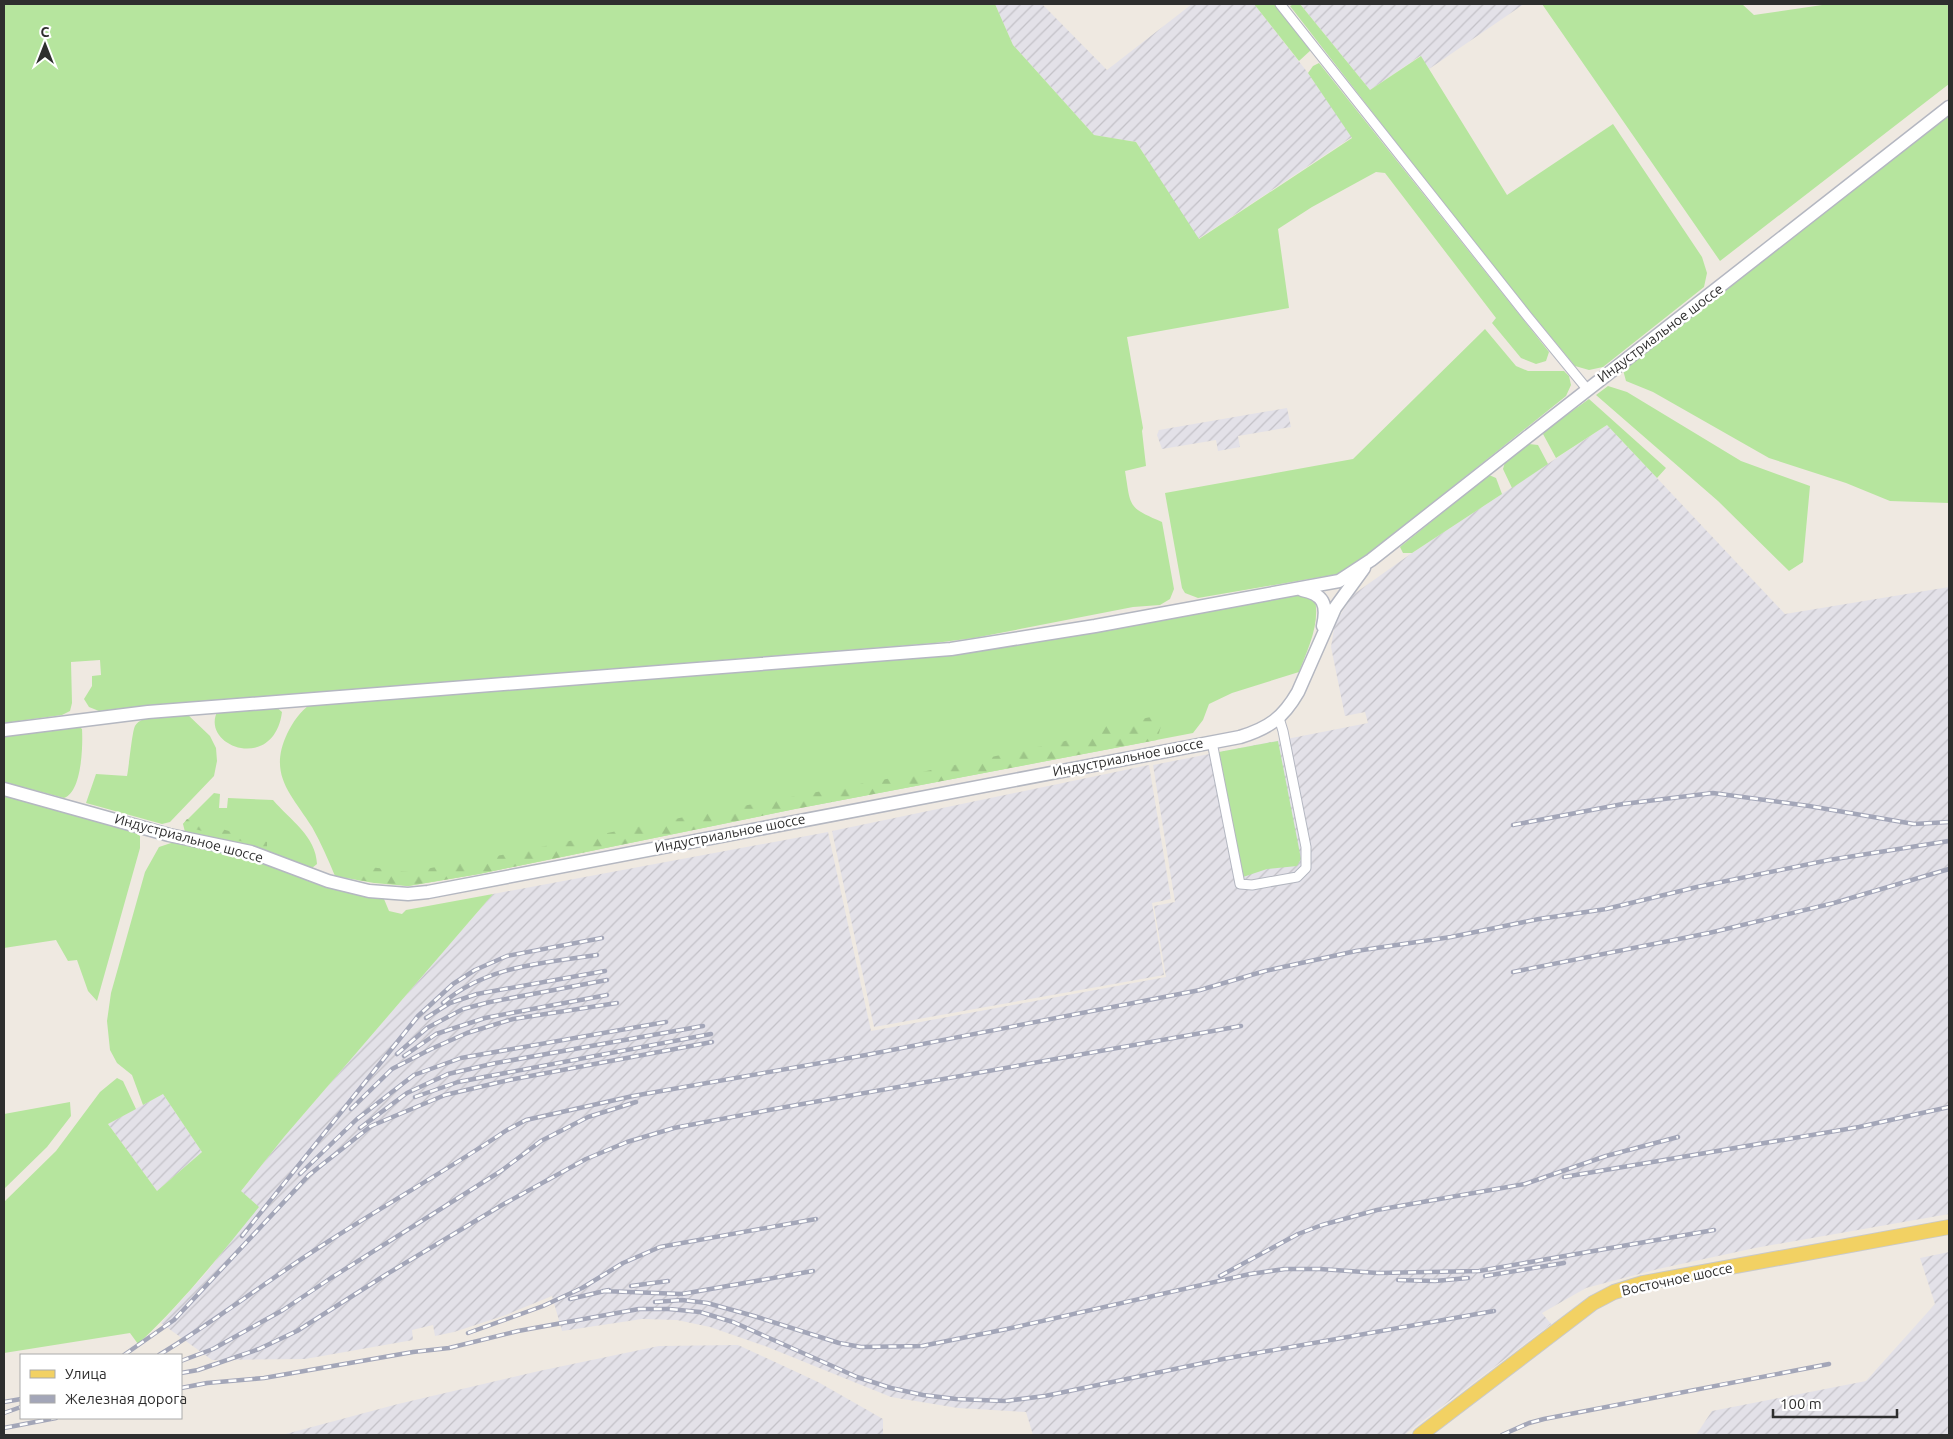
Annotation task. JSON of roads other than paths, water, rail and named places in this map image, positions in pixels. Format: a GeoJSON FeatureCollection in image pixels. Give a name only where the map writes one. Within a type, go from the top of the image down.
{"type":"FeatureCollection","features":[{"type":"Feature","properties":{"kind":"main road","name":"Индустриальное шоссе"},"geometry":{"type":"LineString","coordinates":[[4,730],[148,712],[951,649],[1095,626],[1294,588],[1322,585],[1339,580],[1371,560],[1587,388],[1711,295],[1949,107]]}},
{"type":"Feature","properties":{"kind":"main road","name":"Индустриальное шоссе"},"geometry":{"type":"LineString","coordinates":[[4,790],[169,835],[251,852],[328,881],[369,890],[408,894],[428,892],[1258,732],[1279,718],[1291,705],[1335,608],[1371,560]]}},
{"type":"Feature","properties":{"kind":"main road"},"geometry":{"type":"LineString","coordinates":[[1294,588],[1315,593],[1321,599],[1325,608],[1325,618],[1318,645]]}},
{"type":"Feature","properties":{"kind":"main road","name":"Восточное шоссе"},"geometry":{"type":"LineString","coordinates":[[1420,1435],[1593,1303],[1614,1292],[1643,1284],[1949,1227]]}},
{"type":"Feature","properties":{"kind":"street"},"geometry":{"type":"LineString","coordinates":[[1280,4],[1528,317],[1587,388]]}},
{"type":"Feature","properties":{"kind":"street"},"geometry":{"type":"LineString","coordinates":[[1212,742],[1240,884],[1252,885],[1297,877],[1306,868],[1306,847],[1279,718]]}},
{"type":"Feature","properties":{"kind":"railway"},"geometry":{"type":"LineString","coordinates":[[1513,825],[1623,804],[1713,793],[1809,806],[1914,824],[1949,822]]}},
{"type":"Feature","properties":{"kind":"railway"},"geometry":{"type":"LineString","coordinates":[[161,1354],[329,1241],[526,1120],[633,1096],[866,1055],[1200,990],[1265,971],[1356,951],[1451,937],[1539,919],[1606,909],[1697,887],[1829,860],[1949,841]]}},
{"type":"Feature","properties":{"kind":"railway"},"geometry":{"type":"LineString","coordinates":[[1513,972],[1709,933],[1834,903],[1949,869]]}},
{"type":"Feature","properties":{"kind":"railway"},"geometry":{"type":"LineString","coordinates":[[242,1236],[418,1016],[453,984],[475,970],[507,956],[602,938]]}},
{"type":"Feature","properties":{"kind":"railway"},"geometry":{"type":"LineString","coordinates":[[443,1003],[478,981],[496,974],[536,964],[597,955]]}},
{"type":"Feature","properties":{"kind":"railway"},"geometry":{"type":"LineString","coordinates":[[426,1018],[450,1003],[477,994],[605,971]]}},
{"type":"Feature","properties":{"kind":"railway"},"geometry":{"type":"LineString","coordinates":[[397,1054],[427,1028],[463,1009],[490,1002],[607,980]]}},
{"type":"Feature","properties":{"kind":"railway"},"geometry":{"type":"LineString","coordinates":[[404,1056],[436,1034],[485,1018],[607,995]]}},
{"type":"Feature","properties":{"kind":"railway"},"geometry":{"type":"LineString","coordinates":[[351,1109],[392,1069],[467,1033],[513,1019],[617,1003]]}},
{"type":"Feature","properties":{"kind":"railway"},"geometry":{"type":"LineString","coordinates":[[300,1174],[357,1119],[414,1075],[461,1058],[666,1022]]}},
{"type":"Feature","properties":{"kind":"railway"},"geometry":{"type":"LineString","coordinates":[[360,1128],[407,1093],[448,1074],[496,1063],[703,1026]]}},
{"type":"Feature","properties":{"kind":"railway"},"geometry":{"type":"LineString","coordinates":[[182,1373],[198,1370],[259,1349],[297,1331],[502,1205],[586,1159],[627,1142],[674,1128],[1241,1026]]}},
{"type":"Feature","properties":{"kind":"railway"},"geometry":{"type":"LineString","coordinates":[[415,1097],[458,1082],[711,1034]]}},
{"type":"Feature","properties":{"kind":"railway"},"geometry":{"type":"LineString","coordinates":[[125,1354],[174,1320],[309,1175],[371,1126],[445,1095],[509,1080],[712,1042]]}},
{"type":"Feature","properties":{"kind":"railway"},"geometry":{"type":"LineString","coordinates":[[182,1361],[213,1349],[283,1310],[501,1171],[541,1141],[588,1117],[636,1102]]}},
{"type":"Feature","properties":{"kind":"railway"},"geometry":{"type":"LineString","coordinates":[[1564,1177],[1859,1127],[1949,1107]]}},
{"type":"Feature","properties":{"kind":"railway"},"geometry":{"type":"LineString","coordinates":[[1220,1276],[1298,1234],[1322,1225],[1377,1210],[1525,1184],[1606,1156],[1678,1137]]}},
{"type":"Feature","properties":{"kind":"railway"},"geometry":{"type":"LineString","coordinates":[[468,1333],[543,1306],[582,1288],[623,1263],[660,1247],[816,1219]]}},
{"type":"Feature","properties":{"kind":"railway"},"geometry":{"type":"LineString","coordinates":[[655,1302],[682,1300],[707,1303],[839,1343],[861,1347],[922,1346],[1007,1329],[1250,1274],[1285,1269],[1320,1269],[1378,1273],[1479,1271],[1714,1230]]}},
{"type":"Feature","properties":{"kind":"railway"},"geometry":{"type":"LineString","coordinates":[[1485,1276],[1564,1263]]}},
{"type":"Feature","properties":{"kind":"railway"},"geometry":{"type":"LineString","coordinates":[[603,1291],[682,1294],[813,1271]]}},
{"type":"Feature","properties":{"kind":"railway"},"geometry":{"type":"LineString","coordinates":[[1398,1280],[1435,1281],[1468,1278]]}},
{"type":"Feature","properties":{"kind":"railway"},"geometry":{"type":"LineString","coordinates":[[631,1286],[668,1281]]}},
{"type":"Feature","properties":{"kind":"railway"},"geometry":{"type":"LineString","coordinates":[[570,1299],[609,1290]]}},
{"type":"Feature","properties":{"kind":"railway"},"geometry":{"type":"LineString","coordinates":[[182,1388],[207,1383],[264,1378],[413,1352],[449,1348],[518,1331],[639,1309],[669,1309],[700,1312],[733,1322],[857,1377],[891,1388],[923,1395],[956,1399],[1005,1401],[1045,1396],[1223,1359],[1494,1311]]}},
{"type":"Feature","properties":{"kind":"railway"},"geometry":{"type":"LineString","coordinates":[[1502,1435],[1529,1423],[1544,1419],[1829,1364]]}},
{"type":"Feature","properties":{"kind":"railway"},"geometry":{"type":"LineString","coordinates":[[4,1402],[20,1399]]}},
{"type":"Feature","properties":{"kind":"railway"},"geometry":{"type":"LineString","coordinates":[[4,1413],[20,1407]]}},
{"type":"Feature","properties":{"kind":"railway"},"geometry":{"type":"LineString","coordinates":[[4,1428],[51,1419]]}}]}
